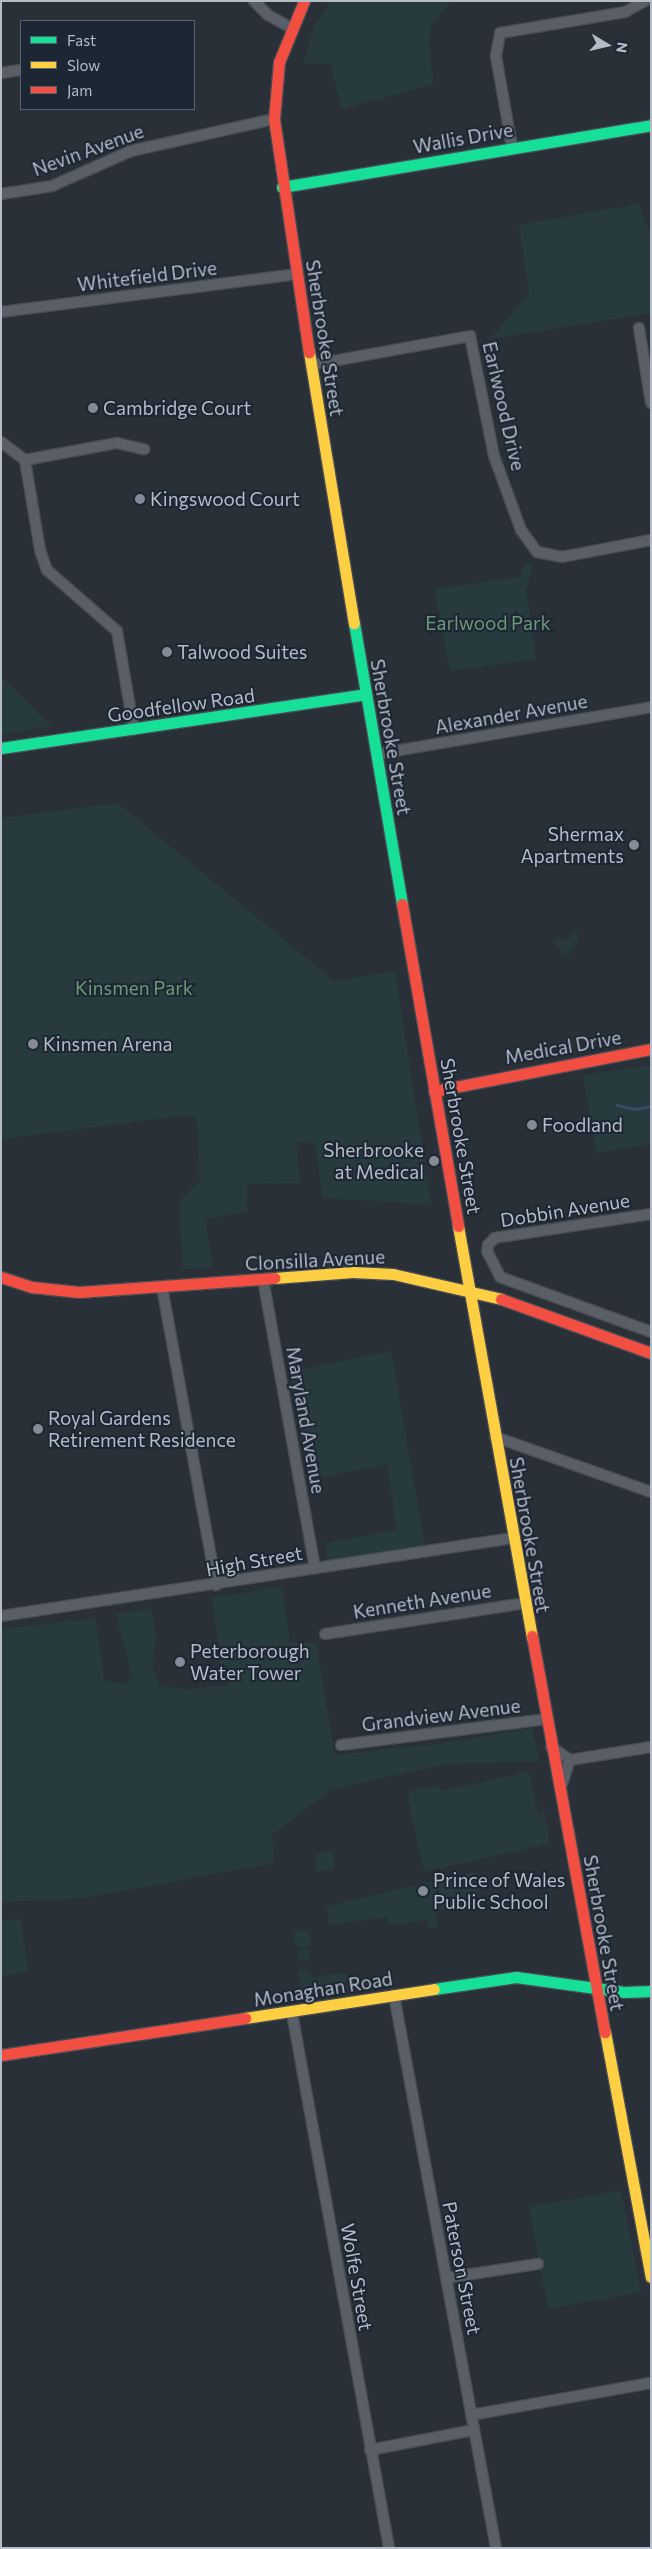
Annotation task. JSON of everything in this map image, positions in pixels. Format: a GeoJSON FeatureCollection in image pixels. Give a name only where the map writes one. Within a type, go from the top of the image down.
{"type":"FeatureCollection","features":[{"type":"Feature","properties":{"kind":"main road","name":"Sherbrooke Street"},"geometry":{"type":"LineString","coordinates":[[304,1],[291,28],[279,62],[274,118],[282,187],[365,694],[495,1438],[651,2277]]}},
{"type":"Feature","properties":{"kind":"main road","name":"Wallis Drive"},"geometry":{"type":"LineString","coordinates":[[282,187],[651,125]]}},
{"type":"Feature","properties":{"kind":"main road","name":"Goodfellow Road"},"geometry":{"type":"LineString","coordinates":[[1,748],[134,730],[365,694]]}},
{"type":"Feature","properties":{"kind":"main road","name":"Medical Drive"},"geometry":{"type":"LineString","coordinates":[[434,1086],[474,1076],[481,1080],[651,1049]]}},
{"type":"Feature","properties":{"kind":"main road","name":"Clonsilla Avenue"},"geometry":{"type":"LineString","coordinates":[[1,1277],[32,1287],[79,1292],[353,1272],[393,1274],[469,1288],[651,1353]]}},
{"type":"Feature","properties":{"kind":"main road","name":"Monaghan Road"},"geometry":{"type":"LineString","coordinates":[[1,2055],[516,1977],[624,1992],[651,1991]]}},
{"type":"Feature","properties":{"kind":"street"},"geometry":{"type":"LineString","coordinates":[[254,1],[268,15],[291,28]]}},
{"type":"Feature","properties":{"kind":"street"},"geometry":{"type":"LineString","coordinates":[[512,147],[496,56],[500,33],[625,12],[645,1]]}},
{"type":"Feature","properties":{"kind":"street"},"geometry":{"type":"LineString","coordinates":[[1,73],[20,70]]}},
{"type":"Feature","properties":{"kind":"street","name":"Nevin Avenue"},"geometry":{"type":"LineString","coordinates":[[1,194],[52,186],[131,151],[274,118]]}},
{"type":"Feature","properties":{"kind":"street","name":"Whitefield Drive"},"geometry":{"type":"LineString","coordinates":[[1,312],[297,274]]}},
{"type":"Feature","properties":{"kind":"street"},"geometry":{"type":"LineString","coordinates":[[638,328],[651,403]]}},
{"type":"Feature","properties":{"kind":"street","name":"Earlwood Drive"},"geometry":{"type":"LineString","coordinates":[[311,365],[470,336],[494,456],[521,530],[538,552],[562,556],[651,540]]}},
{"type":"Feature","properties":{"kind":"street"},"geometry":{"type":"LineString","coordinates":[[1,442],[25,460],[40,550],[47,570],[117,632],[134,730]]}},
{"type":"Feature","properties":{"kind":"street"},"geometry":{"type":"LineString","coordinates":[[25,460],[117,443],[144,449]]}},
{"type":"Feature","properties":{"kind":"street","name":"Alexander Avenue"},"geometry":{"type":"LineString","coordinates":[[377,754],[651,707]]}},
{"type":"Feature","properties":{"kind":"street","name":"Dobbin Avenue"},"geometry":{"type":"LineString","coordinates":[[651,1214],[495,1238],[488,1245],[488,1257],[500,1277],[651,1332]]}},
{"type":"Feature","properties":{"kind":"street","name":"Maryland Avenue"},"geometry":{"type":"LineString","coordinates":[[263,1279],[315,1568]]}},
{"type":"Feature","properties":{"kind":"street"},"geometry":{"type":"LineString","coordinates":[[162,1287],[216,1585]]}},
{"type":"Feature","properties":{"kind":"street"},"geometry":{"type":"LineString","coordinates":[[495,1438],[651,1492]]}},
{"type":"Feature","properties":{"kind":"street","name":"High Street"},"geometry":{"type":"LineString","coordinates":[[1,1616],[216,1585],[513,1538]]}},
{"type":"Feature","properties":{"kind":"street","name":"Kenneth Avenue"},"geometry":{"type":"LineString","coordinates":[[325,1634],[525,1603]]}},
{"type":"Feature","properties":{"kind":"street","name":"Grandview Avenue"},"geometry":{"type":"LineString","coordinates":[[341,1745],[546,1719]]}},
{"type":"Feature","properties":{"kind":"street"},"geometry":{"type":"LineString","coordinates":[[551,1747],[570,1760],[651,1747]]}},
{"type":"Feature","properties":{"kind":"street"},"geometry":{"type":"LineString","coordinates":[[561,1793],[563,1776],[570,1760]]}},
{"type":"Feature","properties":{"kind":"street","name":"Paterson Street"},"geometry":{"type":"LineString","coordinates":[[394,1995],[496,2548]]}},
{"type":"Feature","properties":{"kind":"street","name":"Wolfe Street"},"geometry":{"type":"LineString","coordinates":[[292,2012],[389,2548]]}},
{"type":"Feature","properties":{"kind":"street"},"geometry":{"type":"LineString","coordinates":[[446,2278],[538,2264]]}},
{"type":"Feature","properties":{"kind":"street"},"geometry":{"type":"LineString","coordinates":[[471,2415],[651,2384]]}},
{"type":"Feature","properties":{"kind":"street"},"geometry":{"type":"LineString","coordinates":[[370,2450],[474,2430]]}},
{"type":"Feature","properties":{"kind":"green space"},"geometry":{"type":"Polygon","coordinates":[[[331,1],[452,1],[432,23],[429,48],[434,84],[342,109],[330,64],[303,64],[315,25],[331,1]]]}},
{"type":"Feature","properties":{"kind":"green space"},"geometry":{"type":"Polygon","coordinates":[[[638,204],[651,235],[651,313],[491,339],[529,292],[519,225],[638,204]]]}},
{"type":"Feature","properties":{"kind":"green space","name":"Earlwood Park"},"geometry":{"type":"Polygon","coordinates":[[[526,563],[533,566],[526,590],[536,659],[450,671],[434,589],[520,577],[526,563]]]}},
{"type":"Feature","properties":{"kind":"green space"},"geometry":{"type":"Polygon","coordinates":[[[1,676],[52,726],[1,734],[1,676]]]}},
{"type":"Feature","properties":{"kind":"green space","name":"Kinsmen Park"},"geometry":{"type":"Polygon","coordinates":[[[118,803],[334,981],[395,971],[431,1204],[322,1198],[316,1144],[296,1142],[300,1183],[248,1184],[247,1212],[205,1219],[213,1267],[183,1269],[179,1202],[200,1181],[197,1118],[188,1115],[1,1139],[1,818],[118,803]]]}},
{"type":"Feature","properties":{"kind":"green space"},"geometry":{"type":"Polygon","coordinates":[[[573,934],[579,934],[579,939],[571,953],[564,955],[553,940],[560,937],[567,941],[573,934]]]}},
{"type":"Feature","properties":{"kind":"green space"},"geometry":{"type":"Polygon","coordinates":[[[651,1065],[651,1144],[597,1153],[583,1075],[651,1065]]]}},
{"type":"Feature","properties":{"kind":"green space"},"geometry":{"type":"Polygon","coordinates":[[[391,1351],[425,1545],[327,1560],[325,1543],[397,1530],[387,1464],[312,1479],[289,1372],[391,1351]]]}},
{"type":"Feature","properties":{"kind":"green space"},"geometry":{"type":"Polygon","coordinates":[[[282,1587],[290,1643],[316,1643],[335,1755],[453,1742],[532,1728],[540,1762],[451,1763],[332,1789],[272,1835],[274,1863],[84,1898],[1,1902],[1,1629],[95,1618],[104,1680],[124,1684],[132,1675],[116,1614],[151,1609],[156,1636],[152,1665],[160,1686],[185,1689],[230,1685],[227,1665],[221,1666],[212,1598],[282,1587]]]}},
{"type":"Feature","properties":{"kind":"green space"},"geometry":{"type":"Polygon","coordinates":[[[529,1772],[538,1814],[545,1812],[550,1843],[424,1872],[408,1799],[410,1790],[440,1786],[441,1791],[529,1772]]]}},
{"type":"Feature","properties":{"kind":"green space"},"geometry":{"type":"Polygon","coordinates":[[[333,1852],[334,1869],[317,1871],[315,1854],[333,1852]]]}},
{"type":"Feature","properties":{"kind":"green space"},"geometry":{"type":"Polygon","coordinates":[[[474,1872],[479,1892],[470,1898],[471,1906],[435,1911],[438,1927],[429,1928],[428,1920],[388,1925],[387,1917],[329,1925],[327,1906],[474,1872]]]}},
{"type":"Feature","properties":{"kind":"green space"},"geometry":{"type":"Polygon","coordinates":[[[21,1919],[28,1972],[1,1976],[1,1920],[21,1919]]]}},
{"type":"Feature","properties":{"kind":"green space"},"geometry":{"type":"Polygon","coordinates":[[[302,1930],[308,1933],[311,1939],[308,1945],[302,1948],[296,1945],[293,1939],[296,1933],[302,1930]]]}},
{"type":"Feature","properties":{"kind":"green space"},"geometry":{"type":"Polygon","coordinates":[[[302,1949],[306,1949],[310,1955],[306,1961],[302,1961],[298,1957],[298,1953],[302,1949]]]}},
{"type":"Feature","properties":{"kind":"green space"},"geometry":{"type":"Polygon","coordinates":[[[306,1969],[312,1977],[344,1973],[350,1978],[346,1984],[301,1992],[298,1970],[306,1969]]]}},
{"type":"Feature","properties":{"kind":"green space"},"geometry":{"type":"Polygon","coordinates":[[[621,2190],[641,2292],[548,2309],[529,2207],[621,2190]]]}},
{"type":"Feature","properties":{"kind":"waterway"},"geometry":{"type":"LineString","coordinates":[[617,1105],[636,1109],[651,1106]]}},
{"type":"Feature","properties":{"kind":"traffic: fast"},"geometry":{"type":"LineString","coordinates":[[282,187],[651,125]]}},
{"type":"Feature","properties":{"kind":"traffic: fast"},"geometry":{"type":"LineString","coordinates":[[354,623],[402,904]]}},
{"type":"Feature","properties":{"kind":"traffic: fast"},"geometry":{"type":"LineString","coordinates":[[1,748],[365,694]]}},
{"type":"Feature","properties":{"kind":"traffic: fast"},"geometry":{"type":"LineString","coordinates":[[434,1989],[516,1977],[624,1992],[651,1991]]}},
{"type":"Feature","properties":{"kind":"traffic: slow"},"geometry":{"type":"LineString","coordinates":[[309,352],[354,623]]}},
{"type":"Feature","properties":{"kind":"traffic: slow"},"geometry":{"type":"LineString","coordinates":[[458,1226],[532,1636]]}},
{"type":"Feature","properties":{"kind":"traffic: slow"},"geometry":{"type":"LineString","coordinates":[[274,1278],[353,1272],[393,1274],[501,1299]]}},
{"type":"Feature","properties":{"kind":"traffic: slow"},"geometry":{"type":"LineString","coordinates":[[245,2018],[434,1989]]}},
{"type":"Feature","properties":{"kind":"traffic: slow"},"geometry":{"type":"LineString","coordinates":[[605,2032],[651,2277]]}},
{"type":"Feature","properties":{"kind":"traffic: jam"},"geometry":{"type":"LineString","coordinates":[[304,1],[279,62],[274,119],[309,352]]}},
{"type":"Feature","properties":{"kind":"traffic: jam"},"geometry":{"type":"LineString","coordinates":[[402,904],[458,1226]]}},
{"type":"Feature","properties":{"kind":"traffic: jam"},"geometry":{"type":"LineString","coordinates":[[434,1091],[651,1049]]}},
{"type":"Feature","properties":{"kind":"traffic: jam"},"geometry":{"type":"LineString","coordinates":[[1,1277],[32,1287],[79,1292],[274,1278]]}},
{"type":"Feature","properties":{"kind":"traffic: jam"},"geometry":{"type":"LineString","coordinates":[[501,1299],[651,1353]]}},
{"type":"Feature","properties":{"kind":"traffic: jam"},"geometry":{"type":"LineString","coordinates":[[532,1636],[605,2032]]}},
{"type":"Feature","properties":{"kind":"traffic: jam"},"geometry":{"type":"LineString","coordinates":[[1,2055],[245,2018]]}},
{"type":"Feature","properties":{"kind":"place","name":"Cambridge Court"},"geometry":{"type":"Point","coordinates":[93,408]}},
{"type":"Feature","properties":{"kind":"place","name":"Kingswood Court"},"geometry":{"type":"Point","coordinates":[140,499]}},
{"type":"Feature","properties":{"kind":"place","name":"Talwood Suites"},"geometry":{"type":"Point","coordinates":[167,652]}},
{"type":"Feature","properties":{"kind":"place","name":"Shermax Apartments"},"geometry":{"type":"Point","coordinates":[634,845]}},
{"type":"Feature","properties":{"kind":"place","name":"Kinsmen Arena"},"geometry":{"type":"Point","coordinates":[33,1044]}},
{"type":"Feature","properties":{"kind":"place","name":"Foodland"},"geometry":{"type":"Point","coordinates":[532,1125]}},
{"type":"Feature","properties":{"kind":"place","name":"Sherbrooke at Medical"},"geometry":{"type":"Point","coordinates":[434,1161]}},
{"type":"Feature","properties":{"kind":"place","name":"Royal Gardens Retirement Residence"},"geometry":{"type":"Point","coordinates":[38,1429]}},
{"type":"Feature","properties":{"kind":"place","name":"Peterborough Water Tower"},"geometry":{"type":"Point","coordinates":[180,1662]}},
{"type":"Feature","properties":{"kind":"place","name":"Prince of Wales Public School"},"geometry":{"type":"Point","coordinates":[423,1891]}}]}
